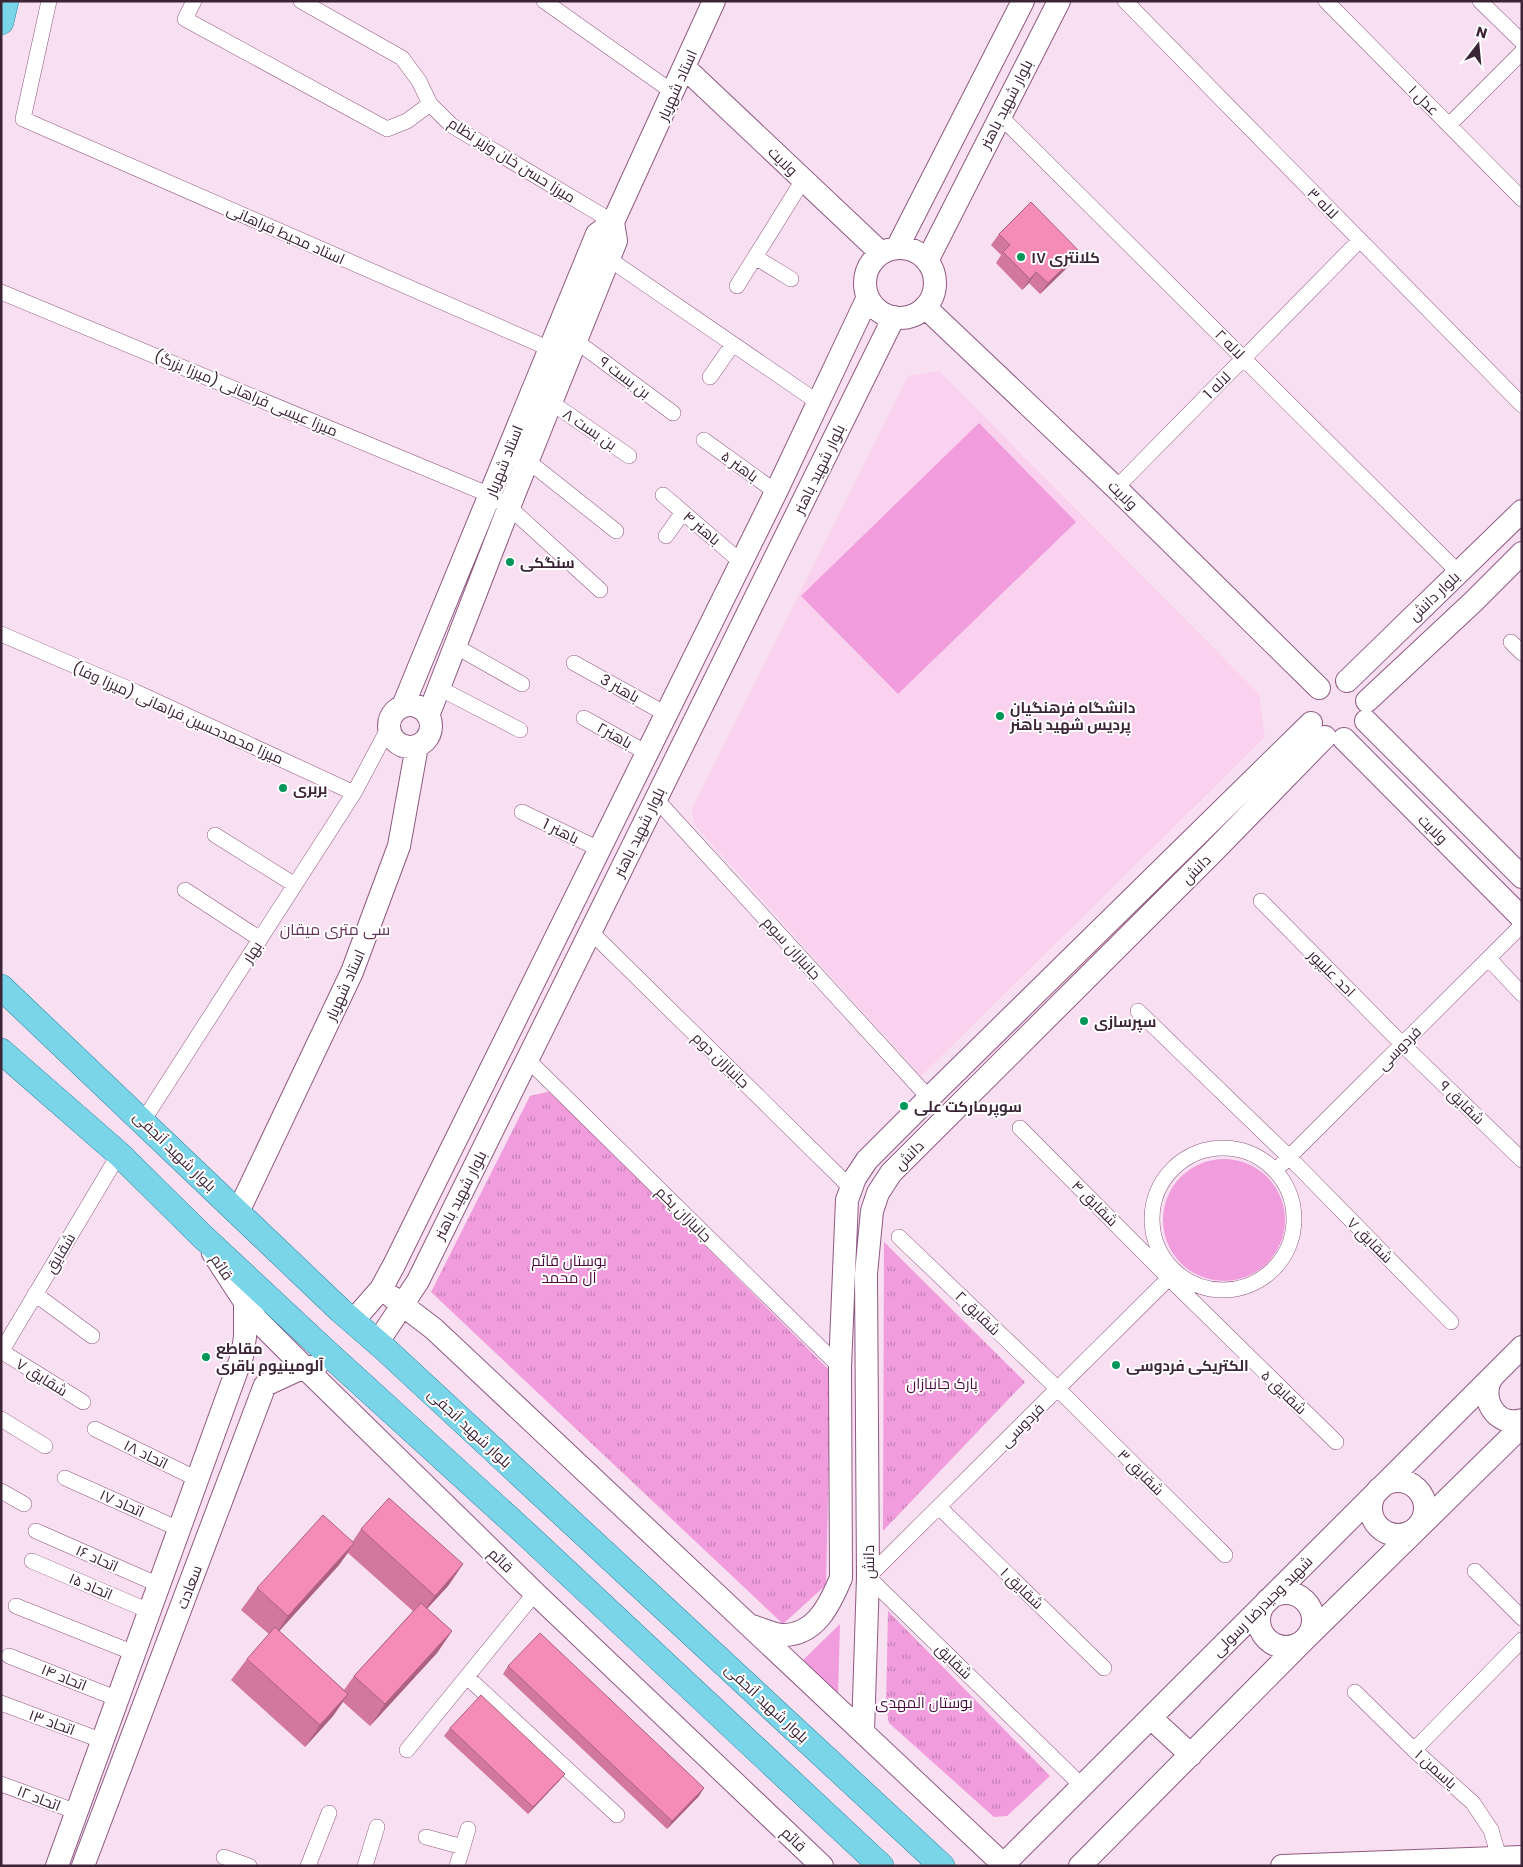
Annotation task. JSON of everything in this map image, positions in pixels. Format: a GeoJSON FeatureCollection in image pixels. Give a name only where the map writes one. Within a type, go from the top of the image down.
{"type":"FeatureCollection","features":[{"type":"Feature","properties":{"kind":"main road"},"geometry":{"type":"LineString","coordinates":[[1,22],[6,1]]}},
{"type":"Feature","properties":{"kind":"main road","name":"بلوار شهید آنجفی"},"geometry":{"type":"LineString","coordinates":[[1,987],[353,1321],[378,1342],[942,1866]]}},
{"type":"Feature","properties":{"kind":"main road"},"geometry":{"type":"LineString","coordinates":[[1,1051],[119,1154],[343,1368],[524,1532],[881,1866]]}},
{"type":"Feature","properties":{"kind":"street","name":"استاد محیط فراهانی"},"geometry":{"type":"LineString","coordinates":[[49,1],[23,119],[565,350]]}},
{"type":"Feature","properties":{"kind":"street"},"geometry":{"type":"LineString","coordinates":[[194,1],[184,19],[387,129],[407,121],[430,104]]}},
{"type":"Feature","properties":{"kind":"street","name":"میرزا حسن خان وزیر نظام"},"geometry":{"type":"LineString","coordinates":[[301,1],[402,58],[419,81],[430,104],[451,125],[613,222]]}},
{"type":"Feature","properties":{"kind":"street"},"geometry":{"type":"LineString","coordinates":[[544,1],[674,92]]}},
{"type":"Feature","properties":{"kind":"street","name":"استاد شهریار"},"geometry":{"type":"LineString","coordinates":[[428,716],[509,507],[552,403],[597,234],[613,222],[714,1]]}},
{"type":"Feature","properties":{"kind":"street"},"geometry":{"type":"LineString","coordinates":[[889,250],[913,251],[927,261],[932,269],[934,289],[931,299],[916,314],[906,317],[894,317],[879,310],[868,298],[865,288],[868,268],[873,260],[889,250],[1023,1]]}},
{"type":"Feature","properties":{"kind":"street","name":"بلوار شهید باهنر"},"geometry":{"type":"LineString","coordinates":[[927,261],[1059,1]]}},
{"type":"Feature","properties":{"kind":"street","name":"لاله ۳"},"geometry":{"type":"LineString","coordinates":[[1125,1],[1522,404]]}},
{"type":"Feature","properties":{"kind":"street","name":"عدل ۱"},"geometry":{"type":"LineString","coordinates":[[1326,1],[1522,199]]}},
{"type":"Feature","properties":{"kind":"street"},"geometry":{"type":"LineString","coordinates":[[1480,1],[1522,42]]}},
{"type":"Feature","properties":{"kind":"street"},"geometry":{"type":"LineString","coordinates":[[1449,125],[1522,52]]}},
{"type":"Feature","properties":{"kind":"street","name":"ولایت"},"geometry":{"type":"LineString","coordinates":[[685,68],[803,180],[889,250]]}},
{"type":"Feature","properties":{"kind":"street","name":"لاله ۲"},"geometry":{"type":"LineString","coordinates":[[1000,116],[1459,573]]}},
{"type":"Feature","properties":{"kind":"street"},"geometry":{"type":"LineString","coordinates":[[737,286],[803,180]]}},
{"type":"Feature","properties":{"kind":"street","name":"استاد شهریار"},"geometry":{"type":"LineString","coordinates":[[402,706],[490,495],[565,350],[609,259],[616,241],[613,222]]}},
{"type":"Feature","properties":{"kind":"street","name":"لاله 1"},"geometry":{"type":"LineString","coordinates":[[1116,488],[1360,240]]}},
{"type":"Feature","properties":{"kind":"street"},"geometry":{"type":"LineString","coordinates":[[755,257],[791,279]]}},
{"type":"Feature","properties":{"kind":"street"},"geometry":{"type":"LineString","coordinates":[[609,259],[819,403]]}},
{"type":"Feature","properties":{"kind":"street","name":"میرزا عیسی فراهانی (میرزا بزرگ)"},"geometry":{"type":"LineString","coordinates":[[1,292],[490,495],[509,507],[600,590]]}},
{"type":"Feature","properties":{"kind":"street","name":"بلوار شهید باهنر"},"geometry":{"type":"LineString","coordinates":[[353,1321],[381,1289],[419,1215],[776,492],[868,298]]}},
{"type":"Feature","properties":{"kind":"street","name":"ولایت"},"geometry":{"type":"LineString","coordinates":[[925,307],[1116,488],[1319,688]]}},
{"type":"Feature","properties":{"kind":"street","name":"بلوار شهید باهنر"},"geometry":{"type":"LineString","coordinates":[[378,1342],[404,1305],[418,1280],[894,317]]}},
{"type":"Feature","properties":{"kind":"street"},"geometry":{"type":"LineString","coordinates":[[710,377],[733,344]]}},
{"type":"Feature","properties":{"kind":"street","name":"بن بست ۹"},"geometry":{"type":"LineString","coordinates":[[565,350],[673,414]]}},
{"type":"Feature","properties":{"kind":"street","name":"بن بست ۸"},"geometry":{"type":"LineString","coordinates":[[552,403],[628,456]]}},
{"type":"Feature","properties":{"kind":"street","name":"باهنر ۵"},"geometry":{"type":"LineString","coordinates":[[704,440],[776,492]]}},
{"type":"Feature","properties":{"kind":"street"},"geometry":{"type":"LineString","coordinates":[[528,461],[616,531]]}},
{"type":"Feature","properties":{"kind":"street","name":"باهنر ۴"},"geometry":{"type":"LineString","coordinates":[[663,495],[741,562]]}},
{"type":"Feature","properties":{"kind":"street","name":"بلوار دانش"},"geometry":{"type":"LineString","coordinates":[[1346,681],[1522,511]]}},
{"type":"Feature","properties":{"kind":"street"},"geometry":{"type":"LineString","coordinates":[[666,536],[683,512]]}},
{"type":"Feature","properties":{"kind":"street","name":"بلوار دانش"},"geometry":{"type":"LineString","coordinates":[[1367,711],[1522,553]]}},
{"type":"Feature","properties":{"kind":"street","name":"میرزا محمدحسین فراهانی (میرزا وفا)"},"geometry":{"type":"LineString","coordinates":[[1,634],[136,692],[354,793]]}},
{"type":"Feature","properties":{"kind":"street"},"geometry":{"type":"LineString","coordinates":[[455,646],[522,684]]}},
{"type":"Feature","properties":{"kind":"street","name":"باهنر 3"},"geometry":{"type":"LineString","coordinates":[[574,663],[666,714]]}},
{"type":"Feature","properties":{"kind":"street"},"geometry":{"type":"LineString","coordinates":[[1346,681],[1356,686],[1363,693],[1367,711],[1361,730],[1354,736],[1327,733],[1308,714],[1312,695],[1319,688],[1327,682],[1346,681]]}},
{"type":"Feature","properties":{"kind":"street"},"geometry":{"type":"LineString","coordinates":[[439,688],[520,730]]}},
{"type":"Feature","properties":{"kind":"street"},"geometry":{"type":"LineString","coordinates":[[402,706],[417,706],[424,710],[428,716],[431,723],[428,737],[417,746],[409,747],[396,742],[388,729],[391,715],[402,706]]}},
{"type":"Feature","properties":{"kind":"street","name":"ولایت"},"geometry":{"type":"LineString","coordinates":[[1367,711],[1522,877]]}},
{"type":"Feature","properties":{"kind":"street","name":"باهنر۲"},"geometry":{"type":"LineString","coordinates":[[584,718],[647,753]]}},
{"type":"Feature","properties":{"kind":"street","name":"بهار"},"geometry":{"type":"LineString","coordinates":[[143,1120],[354,793],[388,729]]}},
{"type":"Feature","properties":{"kind":"street","name":"ولایت"},"geometry":{"type":"LineString","coordinates":[[1327,733],[1522,918]]}},
{"type":"Feature","properties":{"kind":"street","name":"دانش"},"geometry":{"type":"LineString","coordinates":[[841,1578],[840,1367],[847,1200],[855,1178],[867,1160],[929,1098],[1327,733]]}},
{"type":"Feature","properties":{"kind":"street","name":"دانش"},"geometry":{"type":"LineString","coordinates":[[863,1732],[868,1577],[866,1274],[872,1211],[878,1193],[891,1173],[1214,851],[1327,733]]}},
{"type":"Feature","properties":{"kind":"street","name":"استاد شهریار"},"geometry":{"type":"LineString","coordinates":[[238,1212],[352,972],[400,846],[417,746]]}},
{"type":"Feature","properties":{"kind":"street","name":"جانبازان سوم"},"geometry":{"type":"LineString","coordinates":[[655,798],[929,1098]]}},
{"type":"Feature","properties":{"kind":"street","name":"باهنر 1"},"geometry":{"type":"LineString","coordinates":[[522,812],[599,849]]}},
{"type":"Feature","properties":{"kind":"street"},"geometry":{"type":"LineString","coordinates":[[215,835],[295,886]]}},
{"type":"Feature","properties":{"kind":"street"},"geometry":{"type":"LineString","coordinates":[[185,890],[260,940]]}},
{"type":"Feature","properties":{"kind":"street","name":"احد علیپور"},"geometry":{"type":"LineString","coordinates":[[1261,901],[1403,1044]]}},
{"type":"Feature","properties":{"kind":"street","name":"فردوسی"},"geometry":{"type":"LineString","coordinates":[[1276,1170],[1522,925]]}},
{"type":"Feature","properties":{"kind":"street","name":"جانبازان دوم"},"geometry":{"type":"LineString","coordinates":[[591,932],[852,1188]]}},
{"type":"Feature","properties":{"kind":"street"},"geometry":{"type":"LineString","coordinates":[[1488,959],[1522,994]]}},
{"type":"Feature","properties":{"kind":"street","name":"شقایق ۷"},"geometry":{"type":"LineString","coordinates":[[1138,1011],[1289,1157],[1451,1322]]}},
{"type":"Feature","properties":{"kind":"street","name":"شقایق ۹"},"geometry":{"type":"LineString","coordinates":[[1403,1044],[1522,1160]]}},
{"type":"Feature","properties":{"kind":"street","name":"جانبازان یکم"},"geometry":{"type":"LineString","coordinates":[[528,1060],[840,1367]]}},
{"type":"Feature","properties":{"kind":"street","name":"شقایق ۴"},"geometry":{"type":"LineString","coordinates":[[1020,1128],[1172,1275]]}},
{"type":"Feature","properties":{"kind":"street"},"geometry":{"type":"LineString","coordinates":[[1212,1149],[1235,1149],[1257,1156],[1276,1170],[1289,1189],[1295,1211],[1294,1234],[1286,1256],[1271,1273],[1251,1285],[1229,1291],[1206,1289],[1172,1275],[1153,1234],[1152,1211],[1158,1189],[1172,1170],[1190,1156],[1212,1149]]}},
{"type":"Feature","properties":{"kind":"street","name":"شقایق"},"geometry":{"type":"LineString","coordinates":[[1,1351],[119,1154]]}},
{"type":"Feature","properties":{"kind":"street"},"geometry":{"type":"LineString","coordinates":[[419,1215],[420,1226],[424,1230],[430,1232],[444,1227]]}},
{"type":"Feature","properties":{"kind":"street","name":"قائم"},"geometry":{"type":"LineString","coordinates":[[202,1235],[256,1318],[304,1367],[535,1593],[822,1866]]}},
{"type":"Feature","properties":{"kind":"street","name":"شقایق ۲"},"geometry":{"type":"LineString","coordinates":[[899,1237],[1058,1389]]}},
{"type":"Feature","properties":{"kind":"street","name":"فردوسی"},"geometry":{"type":"LineString","coordinates":[[868,1577],[1172,1275]]}},
{"type":"Feature","properties":{"kind":"street","name":"شقایق ۵"},"geometry":{"type":"LineString","coordinates":[[1172,1275],[1336,1442]]}},
{"type":"Feature","properties":{"kind":"street"},"geometry":{"type":"LineString","coordinates":[[381,1289],[434,1329],[1005,1865]]}},
{"type":"Feature","properties":{"kind":"street"},"geometry":{"type":"LineString","coordinates":[[35,1294],[92,1336]]}},
{"type":"Feature","properties":{"kind":"street","name":"سعادت"},"geometry":{"type":"LineString","coordinates":[[58,1866],[242,1356],[245,1337],[245,1303]]}},
{"type":"Feature","properties":{"kind":"street","name":"شهید وحیدرضا رسولی"},"geometry":{"type":"LineString","coordinates":[[1005,1865],[1380,1487],[1522,1348]]}},
{"type":"Feature","properties":{"kind":"street","name":"شقایق ۷"},"geometry":{"type":"LineString","coordinates":[[1,1351],[83,1402]]}},
{"type":"Feature","properties":{"kind":"street"},"geometry":{"type":"LineString","coordinates":[[1522,1366],[1507,1366],[1498,1370],[1487,1385],[1486,1394],[1488,1404],[1500,1418],[1509,1421],[1522,1420]]}},
{"type":"Feature","properties":{"kind":"street"},"geometry":{"type":"LineString","coordinates":[[236,1372],[252,1373],[265,1385],[304,1367],[343,1368]]}},
{"type":"Feature","properties":{"kind":"street","name":"سعادت"},"geometry":{"type":"LineString","coordinates":[[83,1866],[265,1385]]}},
{"type":"Feature","properties":{"kind":"street","name":"شقایق ۳"},"geometry":{"type":"LineString","coordinates":[[1058,1389],[1225,1555]]}},
{"type":"Feature","properties":{"kind":"street"},"geometry":{"type":"LineString","coordinates":[[1,1419],[45,1446]]}},
{"type":"Feature","properties":{"kind":"street"},"geometry":{"type":"LineString","coordinates":[[1080,1866],[1305,1639],[1522,1426]]}},
{"type":"Feature","properties":{"kind":"street","name":"اتحاد ۱۸"},"geometry":{"type":"LineString","coordinates":[[95,1429],[197,1479]]}},
{"type":"Feature","properties":{"kind":"street","name":"اتحاد ۱۷"},"geometry":{"type":"LineString","coordinates":[[65,1478],[179,1529]]}},
{"type":"Feature","properties":{"kind":"street"},"geometry":{"type":"LineString","coordinates":[[1397,1480],[1406,1482],[1421,1492],[1425,1500],[1426,1509],[1420,1526],[1413,1532],[1404,1535],[1387,1533],[1379,1528],[1371,1511],[1371,1503],[1380,1487],[1388,1482],[1397,1480]]}},
{"type":"Feature","properties":{"kind":"street"},"geometry":{"type":"LineString","coordinates":[[1,1491],[24,1504]]}},
{"type":"Feature","properties":{"kind":"street","name":"شقایق ۱"},"geometry":{"type":"LineString","coordinates":[[939,1507],[1104,1668]]}},
{"type":"Feature","properties":{"kind":"street","name":"اتحاد ۱۶"},"geometry":{"type":"LineString","coordinates":[[36,1531],[159,1585]]}},
{"type":"Feature","properties":{"kind":"street","name":"اتحاد ۱۵"},"geometry":{"type":"LineString","coordinates":[[32,1561],[149,1611]]}},
{"type":"Feature","properties":{"kind":"street"},"geometry":{"type":"LineString","coordinates":[[1475,1571],[1522,1618]]}},
{"type":"Feature","properties":{"kind":"street"},"geometry":{"type":"LineString","coordinates":[[749,1625],[782,1635],[800,1633],[817,1621],[831,1603],[841,1578],[868,1577]]}},
{"type":"Feature","properties":{"kind":"street","name":"شقایق"},"geometry":{"type":"LineString","coordinates":[[868,1577],[1082,1786]]}},
{"type":"Feature","properties":{"kind":"street"},"geometry":{"type":"LineString","coordinates":[[407,1750],[535,1593]]}},
{"type":"Feature","properties":{"kind":"street"},"geometry":{"type":"LineString","coordinates":[[1286,1593],[1302,1599],[1309,1606],[1312,1614],[1312,1623],[1310,1632],[1305,1639],[1298,1644],[1281,1646],[1272,1643],[1266,1638],[1259,1622],[1263,1606],[1269,1599],[1286,1593]]}},
{"type":"Feature","properties":{"kind":"street"},"geometry":{"type":"LineString","coordinates":[[16,1606],[134,1653]]}},
{"type":"Feature","properties":{"kind":"street"},"geometry":{"type":"LineString","coordinates":[[1414,1750],[1522,1640]]}},
{"type":"Feature","properties":{"kind":"street","name":"اتحاد ۱۴"},"geometry":{"type":"LineString","coordinates":[[10,1656],[118,1699]]}},
{"type":"Feature","properties":{"kind":"street"},"geometry":{"type":"LineString","coordinates":[[467,1677],[617,1815]]}},
{"type":"Feature","properties":{"kind":"street","name":"یاسمن ۱"},"geometry":{"type":"LineString","coordinates":[[1355,1692],[1414,1750],[1473,1803],[1491,1830],[1503,1862]]}},
{"type":"Feature","properties":{"kind":"street","name":"اتحاد ۱۳"},"geometry":{"type":"LineString","coordinates":[[1,1703],[103,1741]]}},
{"type":"Feature","properties":{"kind":"street"},"geometry":{"type":"LineString","coordinates":[[1151,1718],[1191,1755]]}},
{"type":"Feature","properties":{"kind":"street","name":"اتحاد ۱۲"},"geometry":{"type":"LineString","coordinates":[[1,1784],[77,1812]]}},
{"type":"Feature","properties":{"kind":"street"},"geometry":{"type":"LineString","coordinates":[[308,1866],[329,1813]]}},
{"type":"Feature","properties":{"kind":"street"},"geometry":{"type":"LineString","coordinates":[[365,1866],[377,1827]]}},
{"type":"Feature","properties":{"kind":"street"},"geometry":{"type":"LineString","coordinates":[[457,1866],[468,1829]]}},
{"type":"Feature","properties":{"kind":"street"},"geometry":{"type":"LineString","coordinates":[[426,1837],[463,1847]]}},
{"type":"Feature","properties":{"kind":"street"},"geometry":{"type":"LineString","coordinates":[[224,1857],[249,1866]]}},
{"type":"Feature","properties":{"kind":"street"},"geometry":{"type":"LineString","coordinates":[[1282,1866],[1503,1862],[1522,1857]]}},
{"type":"Feature","properties":{"kind":"shaded area","name":"دانشگاه فرهنگیان پردیس شهید باهنر"},"geometry":{"type":"Polygon","coordinates":[[[939,371],[1259,694],[1265,737],[921,1076],[694,824],[692,809],[908,376],[939,371]]]}},
{"type":"Feature","properties":{"kind":"green space"},"geometry":{"type":"Polygon","coordinates":[[[979,423],[1076,522],[898,694],[801,596],[979,423]]]}},
{"type":"Feature","properties":{"kind":"green space","name":"بوستان قائم آل محمد"},"geometry":{"type":"Polygon","coordinates":[[[551,1091],[831,1372],[826,1585],[783,1624],[431,1292],[530,1096],[551,1091]]]}},
{"type":"Feature","properties":{"kind":"green space"},"geometry":{"type":"Polygon","coordinates":[[[1224,1159],[1236,1160],[1247,1164],[1258,1169],[1267,1177],[1275,1186],[1280,1197],[1284,1208],[1284,1232],[1280,1243],[1275,1254],[1267,1263],[1258,1271],[1247,1276],[1236,1280],[1224,1281],[1212,1280],[1201,1276],[1190,1271],[1181,1263],[1173,1254],[1168,1243],[1164,1232],[1163,1220],[1164,1208],[1168,1197],[1173,1186],[1181,1177],[1190,1169],[1201,1164],[1212,1160],[1224,1159]]]}},
{"type":"Feature","properties":{"kind":"green space","name":"پارک جانبازان"},"geometry":{"type":"Polygon","coordinates":[[[884,1242],[1025,1382],[883,1531],[883,1530],[884,1242]]]}},
{"type":"Feature","properties":{"kind":"green space","name":"بوستان المهدی"},"geometry":{"type":"Polygon","coordinates":[[[888,1611],[1050,1776],[1007,1816],[994,1817],[889,1723],[886,1707],[888,1611]]]}},
{"type":"Feature","properties":{"kind":"green space"},"geometry":{"type":"Polygon","coordinates":[[[840,1624],[838,1695],[803,1660],[840,1624]]]}},
{"type":"Feature","properties":{"kind":"building"},"geometry":{"type":"Polygon","coordinates":[[[1031,202],[1080,252],[1048,283],[1036,272],[1030,279],[1003,252],[1010,245],[999,234],[1031,202]]]}},
{"type":"Feature","properties":{"kind":"building"},"geometry":{"type":"Polygon","coordinates":[[[389,1498],[463,1564],[435,1596],[361,1529],[389,1498]]]}},
{"type":"Feature","properties":{"kind":"building"},"geometry":{"type":"Polygon","coordinates":[[[323,1515],[354,1543],[288,1616],[257,1588],[323,1515]]]}},
{"type":"Feature","properties":{"kind":"building"},"geometry":{"type":"Polygon","coordinates":[[[421,1603],[452,1631],[385,1704],[354,1676],[421,1603]]]}},
{"type":"Feature","properties":{"kind":"building"},"geometry":{"type":"Polygon","coordinates":[[[275,1627],[348,1694],[320,1725],[247,1659],[275,1627]]]}},
{"type":"Feature","properties":{"kind":"building"},"geometry":{"type":"Polygon","coordinates":[[[540,1633],[704,1788],[672,1821],[508,1666],[540,1633]]]}},
{"type":"Feature","properties":{"kind":"building"},"geometry":{"type":"Polygon","coordinates":[[[481,1695],[565,1774],[533,1807],[450,1728],[481,1695]]]}},
{"type":"Feature","properties":{"kind":"place","name":"کلانتری ۱۷"},"geometry":{"type":"Point","coordinates":[1021,257]}},
{"type":"Feature","properties":{"kind":"place","name":"سنگکی"},"geometry":{"type":"Point","coordinates":[510,562]}},
{"type":"Feature","properties":{"kind":"place","name":"دانشگاه فرهنگیان پردیس شهید باهنر"},"geometry":{"type":"Point","coordinates":[1000,716]}},
{"type":"Feature","properties":{"kind":"place","name":"بربری"},"geometry":{"type":"Point","coordinates":[283,788]}},
{"type":"Feature","properties":{"kind":"place","name":"سپرسازی"},"geometry":{"type":"Point","coordinates":[1084,1021]}},
{"type":"Feature","properties":{"kind":"place","name":"سوپرمارکت علی"},"geometry":{"type":"Point","coordinates":[904,1106]}},
{"type":"Feature","properties":{"kind":"place","name":"مقاطع آلومینیوم باقری"},"geometry":{"type":"Point","coordinates":[206,1357]}},
{"type":"Feature","properties":{"kind":"place","name":"الکتریکی فردوسی"},"geometry":{"type":"Point","coordinates":[1116,1365]}},
{"type":"Feature","properties":{"kind":"district","name":"سی متری میقان"},"geometry":{"type":"Point","coordinates":[335,929]}}]}
